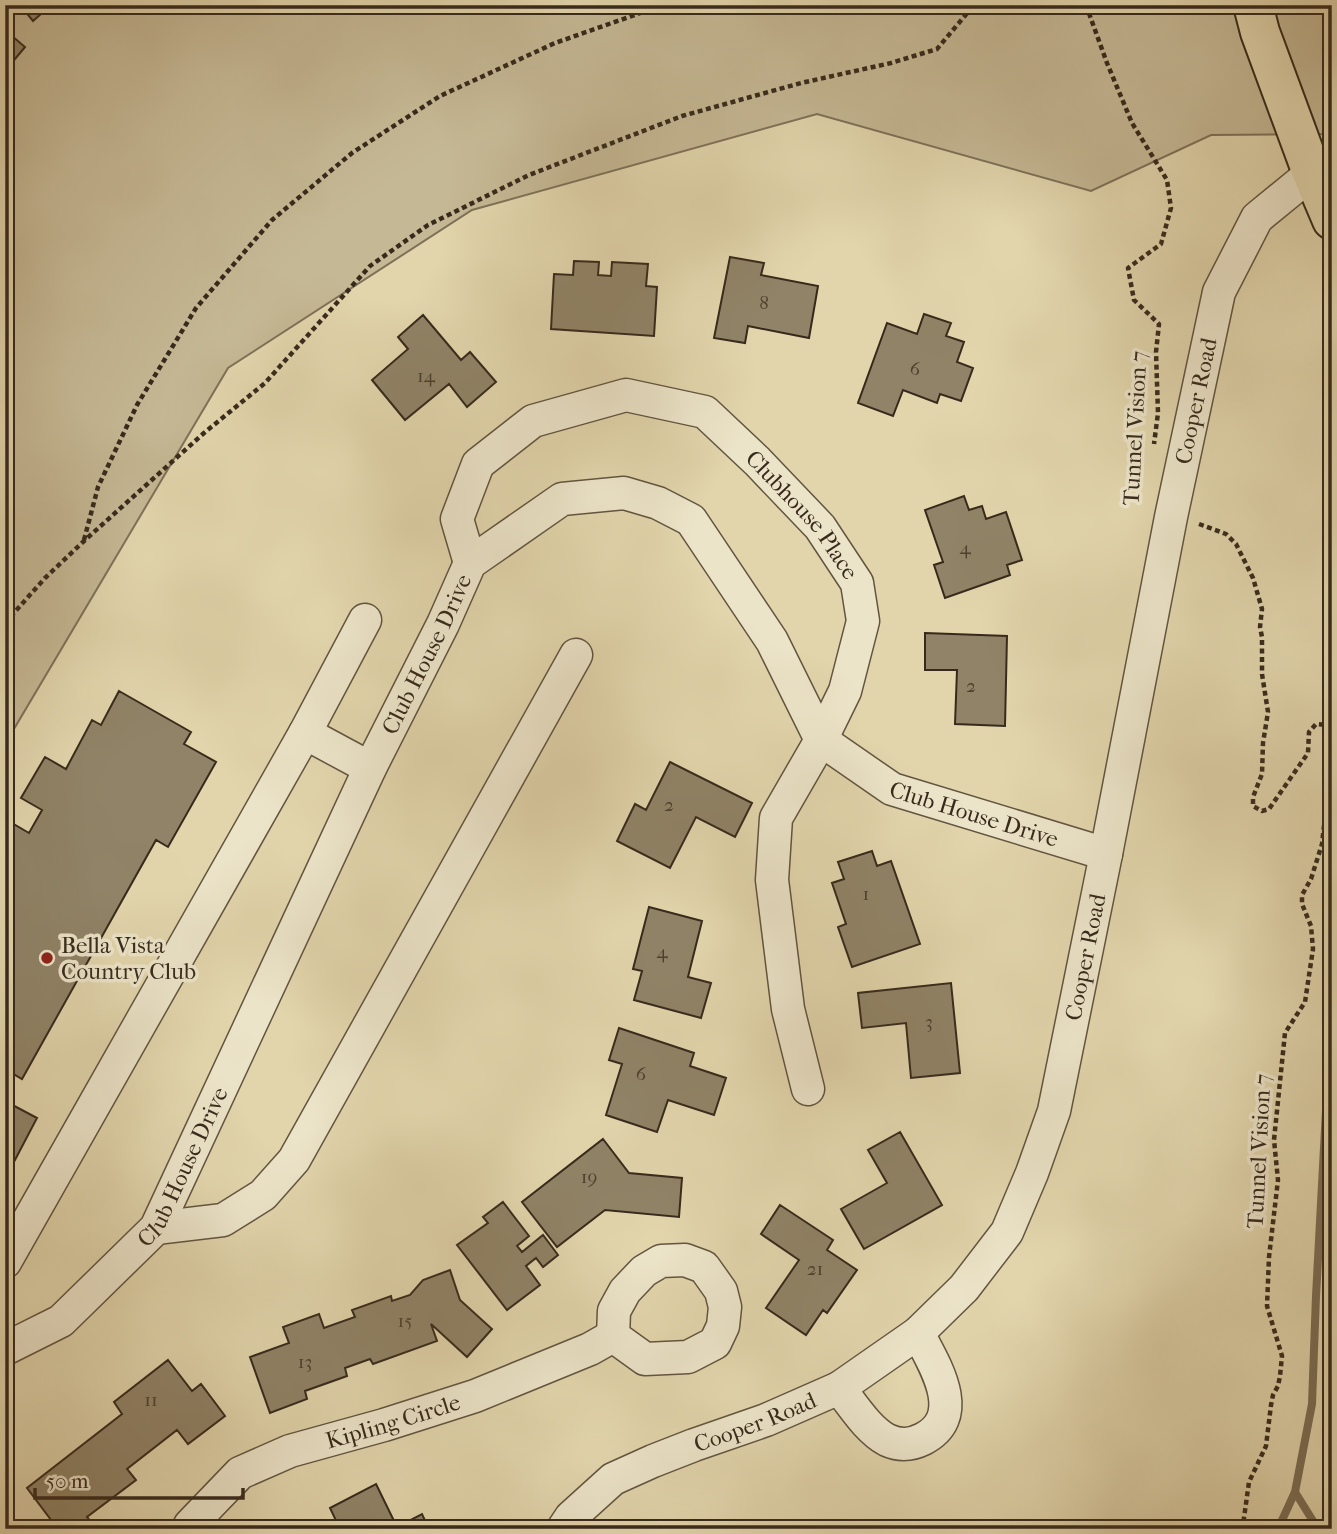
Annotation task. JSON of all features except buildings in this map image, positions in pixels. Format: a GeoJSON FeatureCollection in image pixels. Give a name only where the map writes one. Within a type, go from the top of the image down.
{"type":"FeatureCollection","features":[{"type":"Feature","properties":{"kind":"main road"},"geometry":{"type":"LineString","coordinates":[[1253,5],[1260,32],[1332,220]]}},
{"type":"Feature","properties":{"kind":"street","name":"Cooper Road"},"geometry":{"type":"LineString","coordinates":[[563,1529],[571,1517],[613,1479],[694,1445],[766,1420],[839,1388],[918,1334],[964,1288],[1007,1232],[1054,1111],[1171,517],[1219,292],[1257,218],[1312,173]]}},
{"type":"Feature","properties":{"kind":"street","name":"Clubhouse Place"},"geometry":{"type":"LineString","coordinates":[[471,562],[457,519],[478,464],[533,421],[626,396],[705,412],[757,461],[820,527],[857,583],[863,621],[845,691],[821,740],[776,818],[772,880],[788,1009],[808,1089]]}},
{"type":"Feature","properties":{"kind":"street","name":"Club House Drive"},"geometry":{"type":"LineString","coordinates":[[5,1349],[61,1321],[156,1228],[370,768],[443,624],[471,562],[562,499],[624,493],[658,503],[691,520],[772,641],[821,740],[892,789],[1106,855]]}},
{"type":"Feature","properties":{"kind":"street"},"geometry":{"type":"LineString","coordinates":[[5,1262],[305,733],[365,620]]}},
{"type":"Feature","properties":{"kind":"street"},"geometry":{"type":"LineString","coordinates":[[156,1228],[223,1220],[263,1195],[295,1160],[576,655]]}},
{"type":"Feature","properties":{"kind":"street"},"geometry":{"type":"LineString","coordinates":[[305,733],[370,768]]}},
{"type":"Feature","properties":{"kind":"street"},"geometry":{"type":"LineString","coordinates":[[839,1388],[873,1430],[889,1441],[908,1445],[926,1437],[943,1420],[945,1402],[942,1379],[918,1334]]}},
{"type":"Feature","properties":{"kind":"street","name":"Kipling Circle"},"geometry":{"type":"LineString","coordinates":[[191,1529],[190,1525],[240,1473],[290,1451],[475,1396],[590,1349],[613,1336]]}},
{"type":"Feature","properties":{"kind":"path"},"geometry":{"type":"LineString","coordinates":[[84,541],[98,487],[137,405],[196,308],[272,220],[352,153],[440,96],[555,43],[663,5]]}},
{"type":"Feature","properties":{"kind":"path"},"geometry":{"type":"LineString","coordinates":[[5,623],[45,578],[84,541],[204,433],[265,383],[370,266],[428,225],[528,175],[682,116],[937,49],[974,5]]}},
{"type":"Feature","properties":{"kind":"path","name":"Tunnel Vision 7"},"geometry":{"type":"LineString","coordinates":[[1086,5],[1132,123],[1167,180],[1171,208],[1161,244],[1128,268],[1134,300],[1159,324],[1156,352],[1158,413],[1152,454]]}},
{"type":"Feature","properties":{"kind":"path"},"geometry":{"type":"LineString","coordinates":[[1330,5],[1332,11]]}},
{"type":"Feature","properties":{"kind":"path"},"geometry":{"type":"LineString","coordinates":[[1197,523],[1226,534],[1237,544],[1253,578],[1262,609],[1262,674],[1268,712],[1262,774],[1253,797],[1253,806],[1262,810],[1269,809],[1308,753],[1309,732],[1316,724],[1328,725],[1332,729]]}},
{"type":"Feature","properties":{"kind":"path","name":"Tunnel Vision 7"},"geometry":{"type":"LineString","coordinates":[[1240,1529],[1243,1525],[1249,1482],[1266,1446],[1273,1395],[1280,1376],[1282,1356],[1267,1306],[1269,1257],[1278,1180],[1275,1128],[1284,1033],[1305,1002],[1313,949],[1311,926],[1302,904],[1302,895],[1311,878],[1322,844],[1328,790],[1332,779]]}},
{"type":"Feature","properties":{"kind":"shaded area"},"geometry":{"type":"Polygon","coordinates":[[[5,5],[1332,5],[1332,134],[1211,135],[1091,191],[817,114],[472,210],[228,368],[5,744],[5,5]]]}},
{"type":"Feature","properties":{"kind":"waterway"},"geometry":{"type":"LineString","coordinates":[[1278,1529],[1295,1492],[1312,1404],[1326,1110],[1332,1066]]}},
{"type":"Feature","properties":{"kind":"waterway"},"geometry":{"type":"LineString","coordinates":[[1295,1492],[1318,1529]]}},
{"type":"Feature","properties":{"kind":"place","name":"Bella Vista Country Club"},"geometry":{"type":"Point","coordinates":[47,958]}}]}
